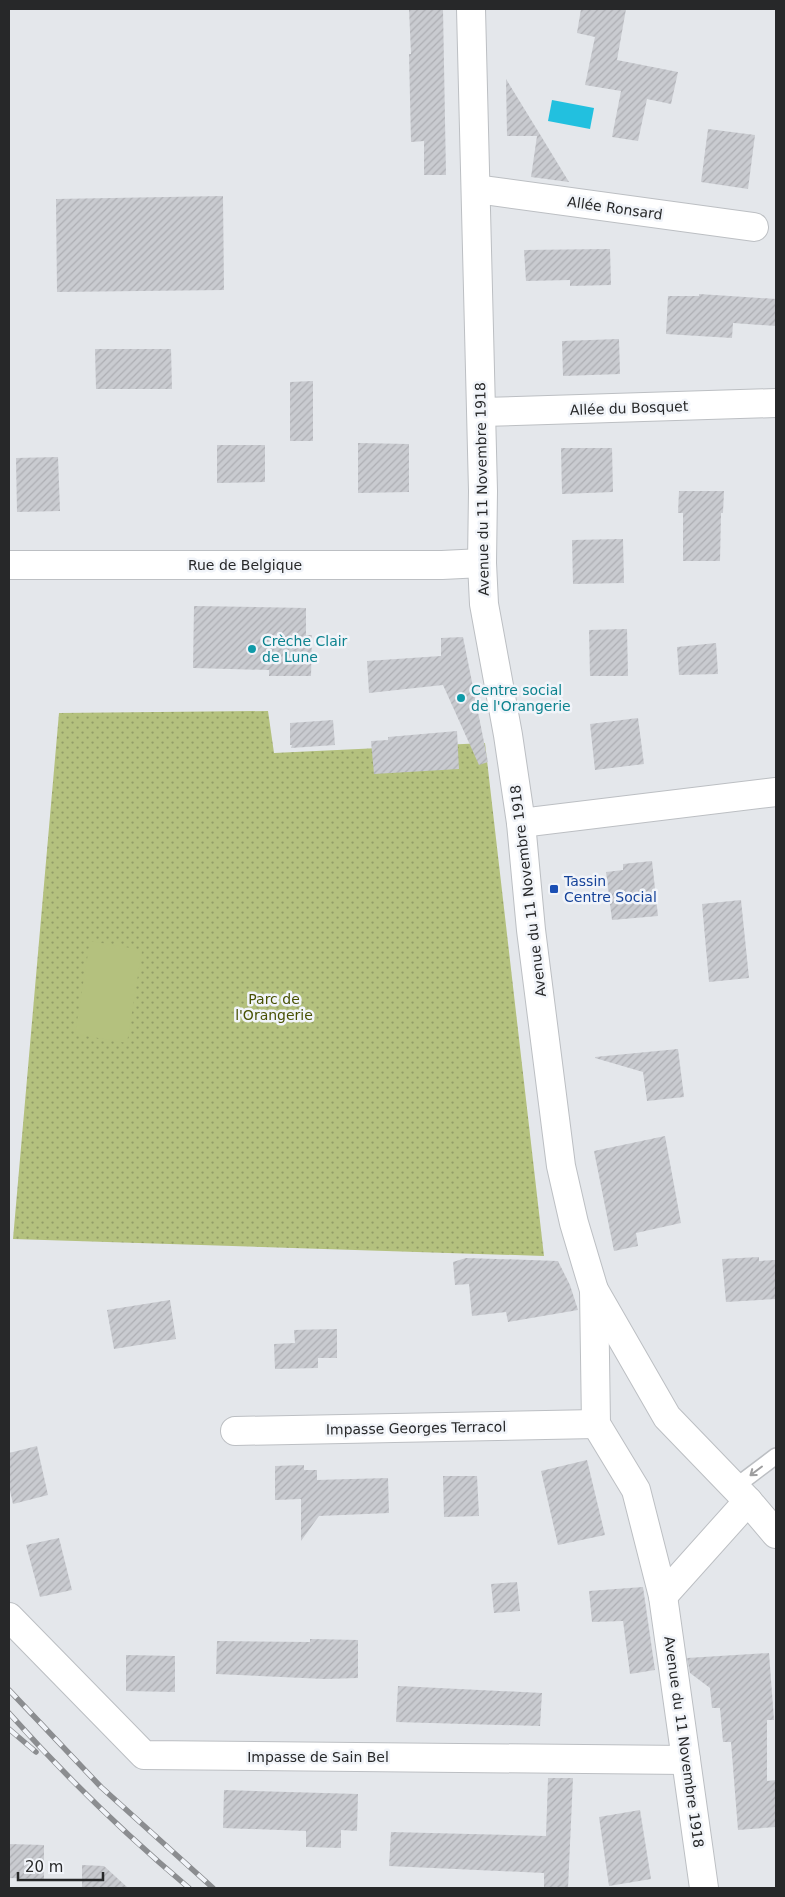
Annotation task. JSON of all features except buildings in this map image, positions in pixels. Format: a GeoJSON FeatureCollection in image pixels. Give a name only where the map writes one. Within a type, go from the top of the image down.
{"type":"FeatureCollection","features":[{"type":"Feature","properties":{"kind":"street","name":"Avenue du 11 Novembre 1918"},"geometry":{"type":"LineString","coordinates":[[471,9],[482,412],[482,564],[484,604],[508,735],[521,823],[531,930],[561,1166],[574,1223],[594,1290],[667,1416],[742,1494],[776,1534]]}},
{"type":"Feature","properties":{"kind":"street","name":"Allée Ronsard"},"geometry":{"type":"LineString","coordinates":[[476,189],[754,227]]}},
{"type":"Feature","properties":{"kind":"street","name":"Allée du Bosquet"},"geometry":{"type":"LineString","coordinates":[[482,412],[776,403]]}},
{"type":"Feature","properties":{"kind":"street","name":"Rue de Belgique"},"geometry":{"type":"LineString","coordinates":[[9,565],[482,564]]}},
{"type":"Feature","properties":{"kind":"street"},"geometry":{"type":"LineString","coordinates":[[521,823],[776,792]]}},
{"type":"Feature","properties":{"kind":"street","name":"Avenue du 11 Novembre 1918"},"geometry":{"type":"LineString","coordinates":[[594,1290],[596,1424],[636,1490],[663,1596],[704,1888]]}},
{"type":"Feature","properties":{"kind":"street","name":"Impasse Georges Terracol"},"geometry":{"type":"LineString","coordinates":[[235,1431],[596,1424]]}},
{"type":"Feature","properties":{"kind":"street","name":"Avenue du 11 Novembre 1918"},"geometry":{"type":"LineString","coordinates":[[742,1494],[776,1512]]}},
{"type":"Feature","properties":{"kind":"street"},"geometry":{"type":"LineString","coordinates":[[663,1596],[742,1494]]}},
{"type":"Feature","properties":{"kind":"street","name":"Impasse de Sain Bel"},"geometry":{"type":"LineString","coordinates":[[9,1617],[144,1755],[686,1760]]}},
{"type":"Feature","properties":{"kind":"lane"},"geometry":{"type":"LineString","coordinates":[[742,1494],[776,1456]]}},
{"type":"Feature","properties":{"kind":"green space","name":"Parc de l'Orangerie"},"geometry":{"type":"Polygon","coordinates":[[[268,711],[274,753],[485,743],[544,1256],[13,1239],[59,713],[268,711]]]}},
{"type":"Feature","properties":{"kind":"green space"},"geometry":{"type":"Polygon","coordinates":[[[90,941],[142,950],[127,1043],[75,1034],[90,941]]]}},
{"type":"Feature","properties":{"kind":"water"},"geometry":{"type":"Polygon","coordinates":[[[552,100],[594,108],[590,129],[548,121],[552,100]]]}},
{"type":"Feature","properties":{"kind":"railway"},"geometry":{"type":"LineString","coordinates":[[9,1690],[101,1787],[213,1888]]}},
{"type":"Feature","properties":{"kind":"railway"},"geometry":{"type":"LineString","coordinates":[[9,1713],[96,1804],[189,1888]]}},
{"type":"Feature","properties":{"kind":"railway"},"geometry":{"type":"LineString","coordinates":[[9,1729],[36,1752]]}},
{"type":"Feature","properties":{"kind":"place","name":"Crèche Clair de Lune"},"geometry":{"type":"Point","coordinates":[252,649]}},
{"type":"Feature","properties":{"kind":"place","name":"Centre social de l'Orangerie"},"geometry":{"type":"Point","coordinates":[461,698]}},
{"type":"Feature","properties":{"kind":"place","name":"Tassin Centre Social"},"geometry":{"type":"Point","coordinates":[554,889]}}]}
